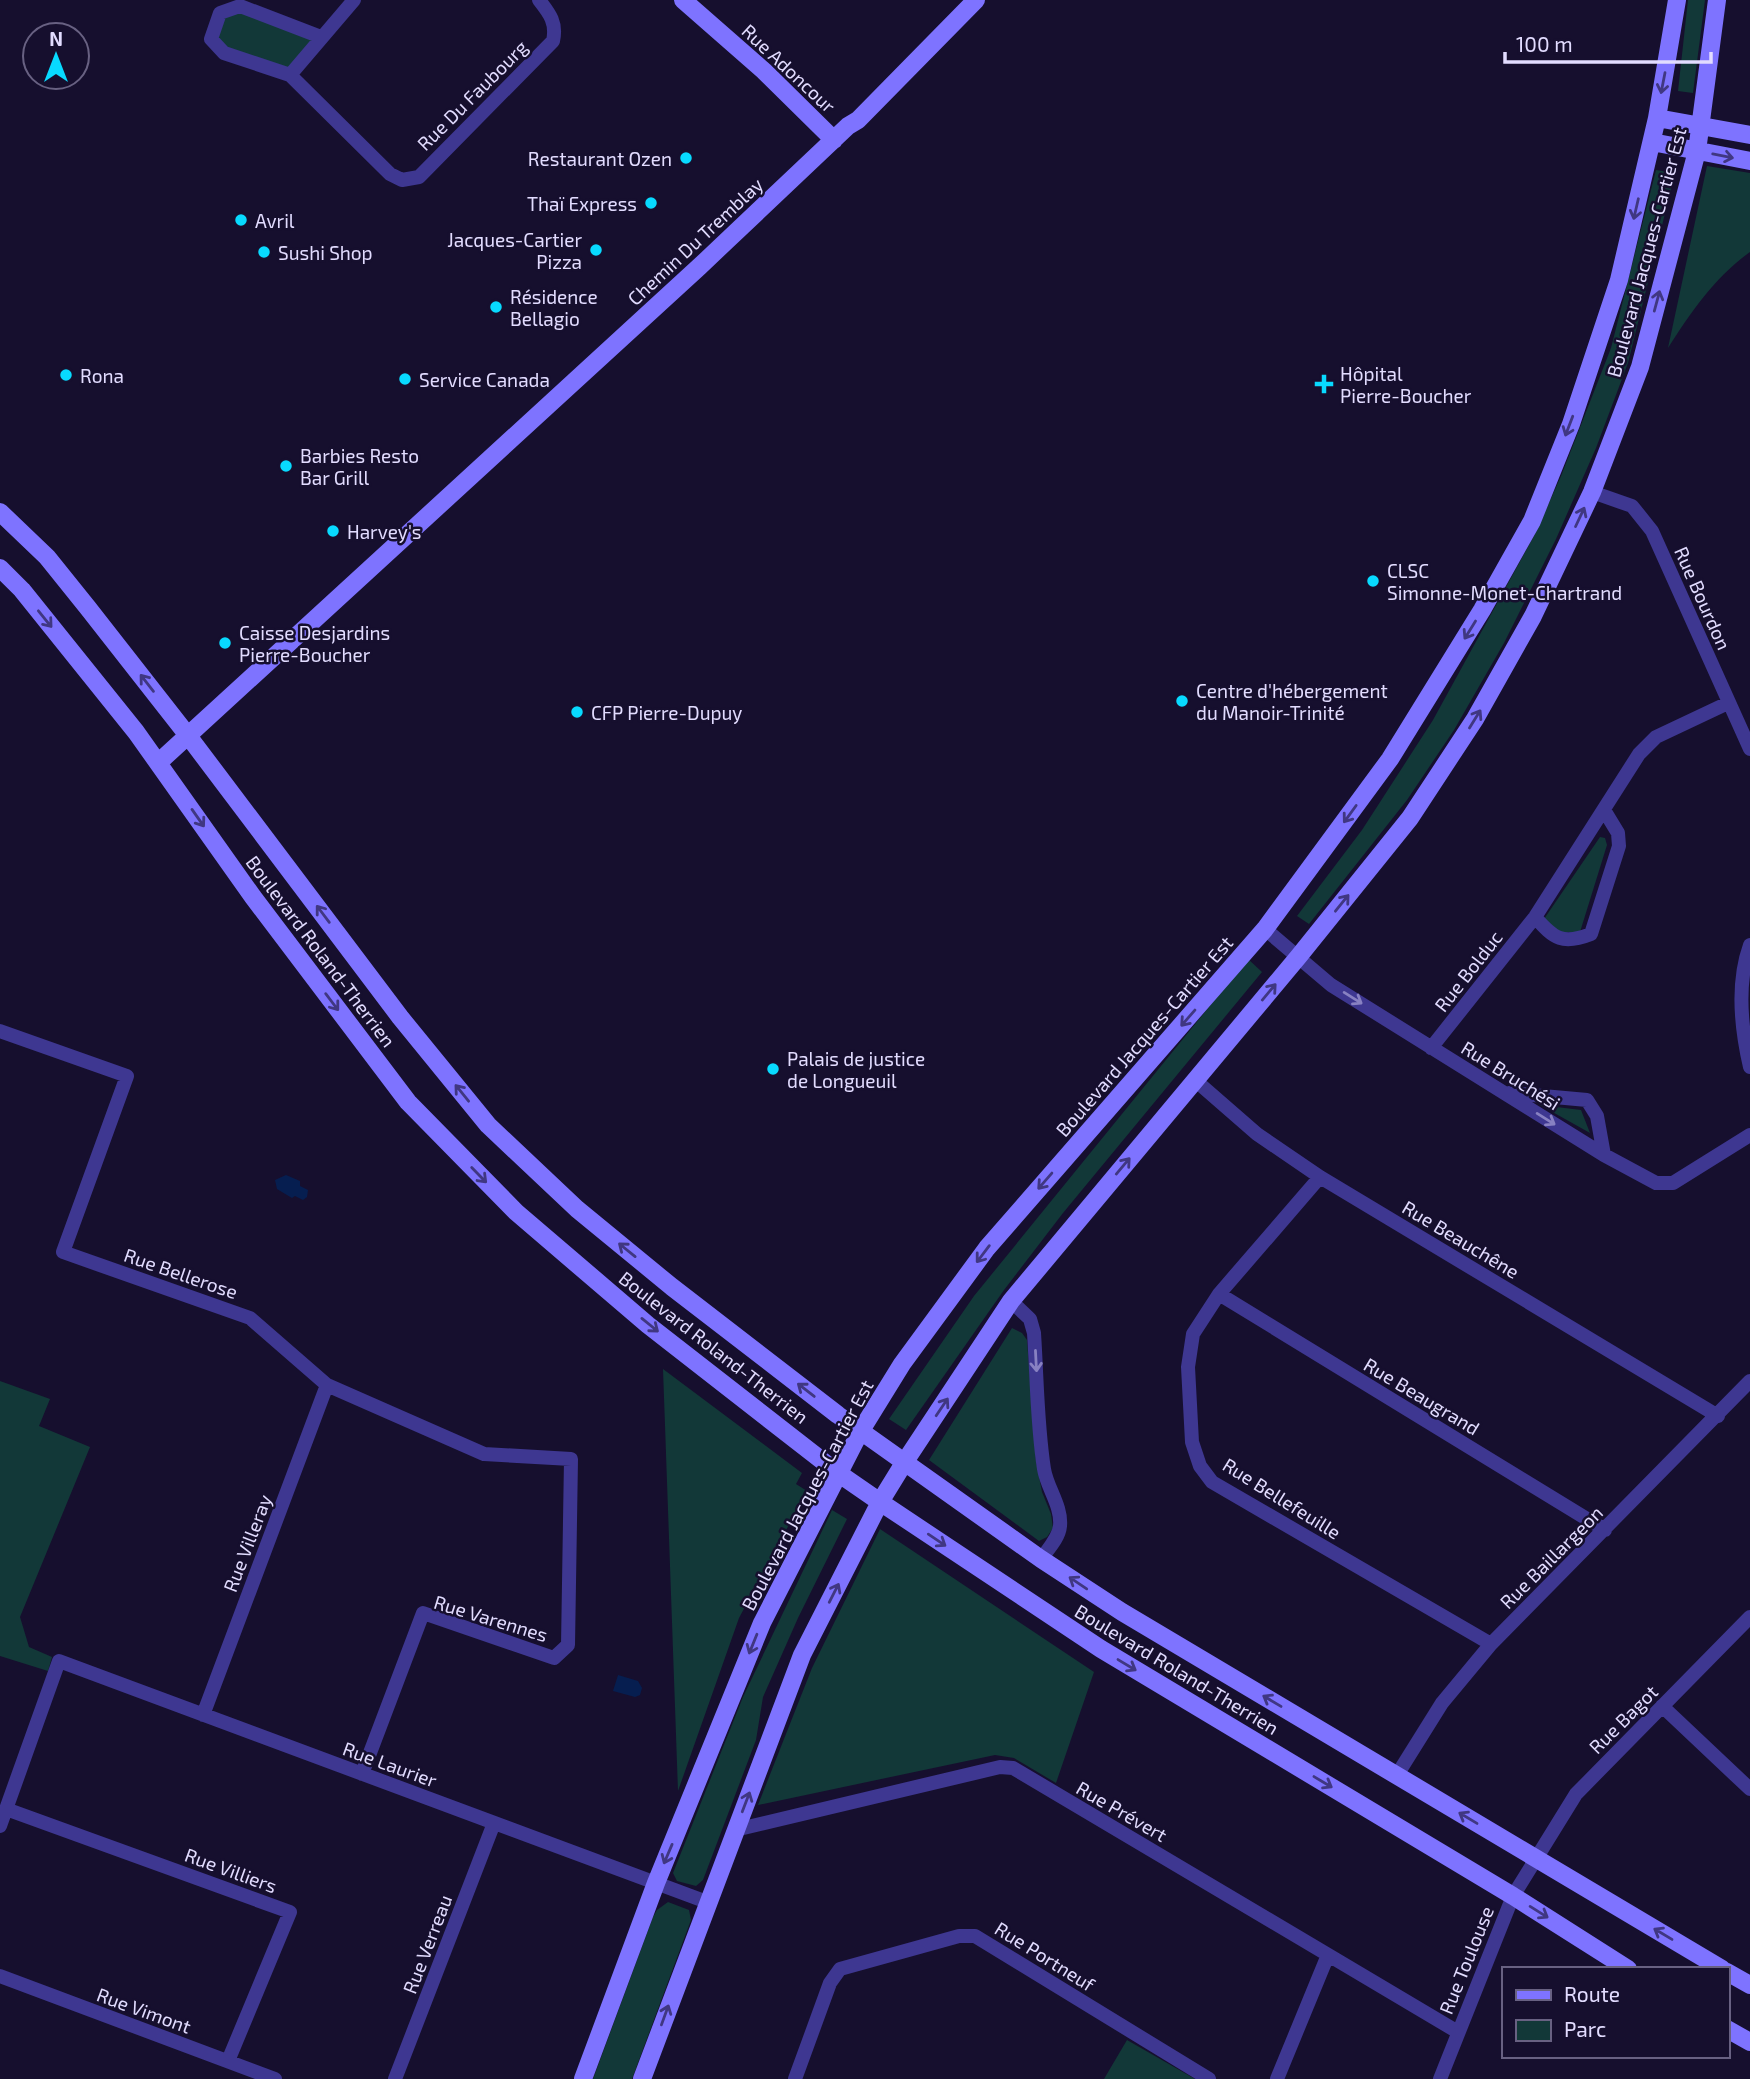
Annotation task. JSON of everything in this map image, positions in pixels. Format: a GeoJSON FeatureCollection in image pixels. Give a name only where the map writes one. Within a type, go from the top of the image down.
{"type":"FeatureCollection","features":[{"type":"Feature","properties":{"kind":"main road","name":"Rue Adoncour"},"geometry":{"type":"LineString","coordinates":[[683,0],[764,71],[834,140]]}},
{"type":"Feature","properties":{"kind":"main road","name":"Chemin Du Tremblay"},"geometry":{"type":"LineString","coordinates":[[158,763],[699,267],[848,126],[858,120],[976,0]]}},
{"type":"Feature","properties":{"kind":"main road","name":"Boulevard Jacques-Cartier Est"},"geometry":{"type":"LineString","coordinates":[[583,2079],[656,1883],[761,1623],[860,1432],[902,1364],[987,1248],[1265,929],[1390,759],[1482,610],[1532,521],[1571,424],[1619,281],[1657,118],[1677,0]]}},
{"type":"Feature","properties":{"kind":"main road","name":"Boulevard Jacques-Cartier Est"},"geometry":{"type":"LineString","coordinates":[[642,2079],[802,1655],[880,1502],[1011,1301],[1299,957],[1410,818],[1475,719],[1533,616],[1592,492],[1640,367],[1697,151],[1717,0]]}},
{"type":"Feature","properties":{"kind":"main road"},"geometry":{"type":"LineString","coordinates":[[1657,118],[1750,135]]}},
{"type":"Feature","properties":{"kind":"main road"},"geometry":{"type":"LineString","coordinates":[[1651,142],[1750,161]]}},
{"type":"Feature","properties":{"kind":"main road","name":"Boulevard Roland-Therrien"},"geometry":{"type":"LineString","coordinates":[[0,512],[47,558],[189,737],[400,1017],[488,1125],[577,1209],[672,1287],[860,1432],[1041,1559],[1122,1612],[1719,1967]]}},
{"type":"Feature","properties":{"kind":"main road","name":"Boulevard Roland-Therrien"},"geometry":{"type":"LineString","coordinates":[[0,568],[22,590],[158,763],[253,897],[408,1102],[516,1212],[648,1325],[838,1473],[880,1502],[1101,1649],[1513,1896],[1625,1967]]}},
{"type":"Feature","properties":{"kind":"main road"},"geometry":{"type":"LineString","coordinates":[[1729,1973],[1750,1985]]}},
{"type":"Feature","properties":{"kind":"main road"},"geometry":{"type":"LineString","coordinates":[[1729,2030],[1750,2042]]}},
{"type":"Feature","properties":{"kind":"street"},"geometry":{"type":"LineString","coordinates":[[290,75],[354,0]]}},
{"type":"Feature","properties":{"kind":"street","name":"Rue Du Faubourg"},"geometry":{"type":"LineString","coordinates":[[321,37],[240,6],[220,13],[211,39],[224,53],[290,75],[390,174],[402,180],[418,177],[552,41],[555,31],[552,18],[539,0]]}},
{"type":"Feature","properties":{"kind":"street","name":"Rue Bourdon"},"geometry":{"type":"LineString","coordinates":[[1592,492],[1632,506],[1652,531],[1750,749]]}},
{"type":"Feature","properties":{"kind":"street","name":"Rue Bolduc"},"geometry":{"type":"LineString","coordinates":[[1431,1048],[1535,917],[1639,754],[1656,737],[1728,703]]}},
{"type":"Feature","properties":{"kind":"street"},"geometry":{"type":"LineString","coordinates":[[1535,917],[1550,934],[1573,941],[1591,934],[1619,846],[1618,833],[1604,810]]}},
{"type":"Feature","properties":{"kind":"street","name":"Rue Bruchési"},"geometry":{"type":"LineString","coordinates":[[1265,929],[1331,985],[1604,1155],[1656,1183],[1673,1183],[1750,1135]]}},
{"type":"Feature","properties":{"kind":"street"},"geometry":{"type":"LineString","coordinates":[[1750,945],[1745,958],[1741,1008],[1750,1067]]}},
{"type":"Feature","properties":{"kind":"street","name":"Rue Bellerose"},"geometry":{"type":"LineString","coordinates":[[0,1031],[127,1076],[63,1252],[250,1318],[327,1385],[484,1454],[571,1459]]}},
{"type":"Feature","properties":{"kind":"street","name":"Rue Beauchêne"},"geometry":{"type":"LineString","coordinates":[[1195,1080],[1257,1134],[1320,1177],[1718,1416]]}},
{"type":"Feature","properties":{"kind":"street"},"geometry":{"type":"LineString","coordinates":[[1504,1093],[1587,1100],[1597,1116],[1604,1155]]}},
{"type":"Feature","properties":{"kind":"street","name":"Rue Bellefeuille"},"geometry":{"type":"LineString","coordinates":[[1320,1177],[1219,1294],[1193,1334],[1188,1367],[1192,1442],[1200,1466],[1212,1482],[1491,1644]]}},
{"type":"Feature","properties":{"kind":"street","name":"Rue Beaugrand"},"geometry":{"type":"LineString","coordinates":[[1219,1294],[1605,1530]]}},
{"type":"Feature","properties":{"kind":"street"},"geometry":{"type":"LineString","coordinates":[[1011,1301],[1030,1319],[1034,1333],[1040,1447],[1045,1475],[1057,1507],[1060,1524],[1058,1536],[1041,1559]]}},
{"type":"Feature","properties":{"kind":"street","name":"Rue Baillargeon"},"geometry":{"type":"LineString","coordinates":[[1397,1775],[1442,1703],[1491,1644],[1750,1381]]}},
{"type":"Feature","properties":{"kind":"street","name":"Rue Villeray"},"geometry":{"type":"LineString","coordinates":[[203,1715],[327,1385]]}},
{"type":"Feature","properties":{"kind":"street","name":"Rue Varennes"},"geometry":{"type":"LineString","coordinates":[[362,1774],[423,1613],[554,1658],[568,1645],[571,1459]]}},
{"type":"Feature","properties":{"kind":"street","name":"Rue Bagot"},"geometry":{"type":"LineString","coordinates":[[1536,1858],[1576,1794],[1750,1617]]}},
{"type":"Feature","properties":{"kind":"street","name":"Rue Laurier"},"geometry":{"type":"LineString","coordinates":[[6,1809],[59,1661],[707,1902]]}},
{"type":"Feature","properties":{"kind":"street"},"geometry":{"type":"LineString","coordinates":[[1662,1706],[1750,1790]]}},
{"type":"Feature","properties":{"kind":"street","name":"Rue Prévert"},"geometry":{"type":"LineString","coordinates":[[735,1830],[1000,1767],[1013,1768],[1458,2032]]}},
{"type":"Feature","properties":{"kind":"street"},"geometry":{"type":"LineString","coordinates":[[0,1826],[6,1809]]}},
{"type":"Feature","properties":{"kind":"street","name":"Rue Villiers"},"geometry":{"type":"LineString","coordinates":[[6,1809],[290,1912],[228,2062]]}},
{"type":"Feature","properties":{"kind":"street","name":"Rue Verreau"},"geometry":{"type":"LineString","coordinates":[[395,2079],[494,1823]]}},
{"type":"Feature","properties":{"kind":"street","name":"Rue Toulouse"},"geometry":{"type":"LineString","coordinates":[[1440,2079],[1513,1896],[1536,1858]]}},
{"type":"Feature","properties":{"kind":"street","name":"Rue Portneuf"},"geometry":{"type":"LineString","coordinates":[[794,2079],[830,1983],[840,1969],[959,1936],[975,1936],[1209,2079]]}},
{"type":"Feature","properties":{"kind":"street"},"geometry":{"type":"LineString","coordinates":[[1277,2079],[1328,1955]]}},
{"type":"Feature","properties":{"kind":"street","name":"Rue Vimont"},"geometry":{"type":"LineString","coordinates":[[0,1976],[275,2079]]}},
{"type":"Feature","properties":{"kind":"green space"},"geometry":{"type":"Polygon","coordinates":[[[1688,0],[1705,0],[1693,93],[1678,91],[1688,0]]]}},
{"type":"Feature","properties":{"kind":"green space"},"geometry":{"type":"Polygon","coordinates":[[[240,11],[314,39],[289,70],[226,50],[216,39],[223,17],[240,11]]]}},
{"type":"Feature","properties":{"kind":"green space"},"geometry":{"type":"Polygon","coordinates":[[[1707,166],[1750,173],[1750,252],[1715,284],[1668,348],[1707,166]]]}},
{"type":"Feature","properties":{"kind":"green space"},"geometry":{"type":"Polygon","coordinates":[[[1656,170],[1675,173],[1628,363],[1596,448],[1556,539],[1504,643],[1454,730],[1407,800],[1309,924],[1297,916],[1362,830],[1433,720],[1535,534],[1561,476],[1611,348],[1656,170]]]}},
{"type":"Feature","properties":{"kind":"green space"},"geometry":{"type":"Polygon","coordinates":[[[1600,837],[1605,838],[1607,845],[1580,932],[1559,932],[1544,919],[1600,837]]]}},
{"type":"Feature","properties":{"kind":"green space"},"geometry":{"type":"Polygon","coordinates":[[[1248,959],[1262,972],[1063,1213],[1004,1290],[906,1430],[889,1419],[974,1296],[1248,959]]]}},
{"type":"Feature","properties":{"kind":"green space"},"geometry":{"type":"Polygon","coordinates":[[[1540,1105],[1581,1110],[1590,1133],[1540,1105]]]}},
{"type":"Feature","properties":{"kind":"green space"},"geometry":{"type":"Polygon","coordinates":[[[1012,1328],[1022,1333],[1027,1340],[1036,1461],[1053,1528],[1047,1537],[1039,1541],[929,1460],[1012,1328]]]}},
{"type":"Feature","properties":{"kind":"green space"},"geometry":{"type":"Polygon","coordinates":[[[663,1369],[802,1473],[796,1484],[807,1491],[739,1618],[678,1791],[663,1369]]]}},
{"type":"Feature","properties":{"kind":"green space"},"geometry":{"type":"Polygon","coordinates":[[[0,1381],[50,1399],[39,1426],[90,1447],[20,1617],[29,1647],[52,1657],[48,1671],[0,1656],[0,1381]]]}},
{"type":"Feature","properties":{"kind":"green space"},"geometry":{"type":"Polygon","coordinates":[[[832,1510],[847,1519],[763,1697],[756,1740],[703,1880],[696,1886],[677,1881],[673,1873],[743,1697],[832,1510]]]}},
{"type":"Feature","properties":{"kind":"green space"},"geometry":{"type":"Polygon","coordinates":[[[880,1529],[1094,1672],[1056,1783],[1014,1758],[995,1755],[758,1805],[812,1668],[880,1529]]]}},
{"type":"Feature","properties":{"kind":"green space"},"geometry":{"type":"Polygon","coordinates":[[[668,1902],[689,1910],[691,1920],[632,2079],[593,2079],[653,1917],[657,1910],[668,1902]]]}},
{"type":"Feature","properties":{"kind":"green space"},"geometry":{"type":"Polygon","coordinates":[[[1127,2040],[1195,2079],[1104,2079],[1127,2040]]]}},
{"type":"Feature","properties":{"kind":"water"},"geometry":{"type":"Polygon","coordinates":[[[286,1175],[300,1181],[300,1186],[308,1190],[307,1197],[303,1200],[295,1196],[292,1198],[277,1189],[275,1180],[286,1175]]]}},
{"type":"Feature","properties":{"kind":"water"},"geometry":{"type":"Polygon","coordinates":[[[618,1675],[638,1681],[642,1688],[640,1695],[635,1697],[613,1691],[618,1675]]]}},
{"type":"Feature","properties":{"kind":"place","name":"Restaurant Ozen"},"geometry":{"type":"Point","coordinates":[686,158]}},
{"type":"Feature","properties":{"kind":"place","name":"Thaï Express"},"geometry":{"type":"Point","coordinates":[651,203]}},
{"type":"Feature","properties":{"kind":"place","name":"Avril"},"geometry":{"type":"Point","coordinates":[241,220]}},
{"type":"Feature","properties":{"kind":"place","name":"Jacques-Cartier Pizza"},"geometry":{"type":"Point","coordinates":[596,250]}},
{"type":"Feature","properties":{"kind":"place","name":"Sushi Shop"},"geometry":{"type":"Point","coordinates":[264,252]}},
{"type":"Feature","properties":{"kind":"place","name":"Résidence Bellagio"},"geometry":{"type":"Point","coordinates":[496,307]}},
{"type":"Feature","properties":{"kind":"place","name":"Rona"},"geometry":{"type":"Point","coordinates":[66,375]}},
{"type":"Feature","properties":{"kind":"place","name":"Service Canada"},"geometry":{"type":"Point","coordinates":[405,379]}},
{"type":"Feature","properties":{"kind":"place","name":"Hôpital Pierre-Boucher"},"geometry":{"type":"Point","coordinates":[1324,384]}},
{"type":"Feature","properties":{"kind":"place","name":"Barbies Resto Bar Grill"},"geometry":{"type":"Point","coordinates":[286,466]}},
{"type":"Feature","properties":{"kind":"place","name":"Harvey's"},"geometry":{"type":"Point","coordinates":[333,531]}},
{"type":"Feature","properties":{"kind":"place","name":"CLSC Simonne-Monet-Chartrand"},"geometry":{"type":"Point","coordinates":[1373,581]}},
{"type":"Feature","properties":{"kind":"place","name":"Caisse Desjardins Pierre-Boucher"},"geometry":{"type":"Point","coordinates":[225,643]}},
{"type":"Feature","properties":{"kind":"place","name":"Centre d'hébergement du Manoir-Trinité"},"geometry":{"type":"Point","coordinates":[1182,701]}},
{"type":"Feature","properties":{"kind":"place","name":"CFP Pierre-Dupuy"},"geometry":{"type":"Point","coordinates":[577,712]}},
{"type":"Feature","properties":{"kind":"place","name":"Palais de justice de Longueuil"},"geometry":{"type":"Point","coordinates":[773,1069]}}]}
